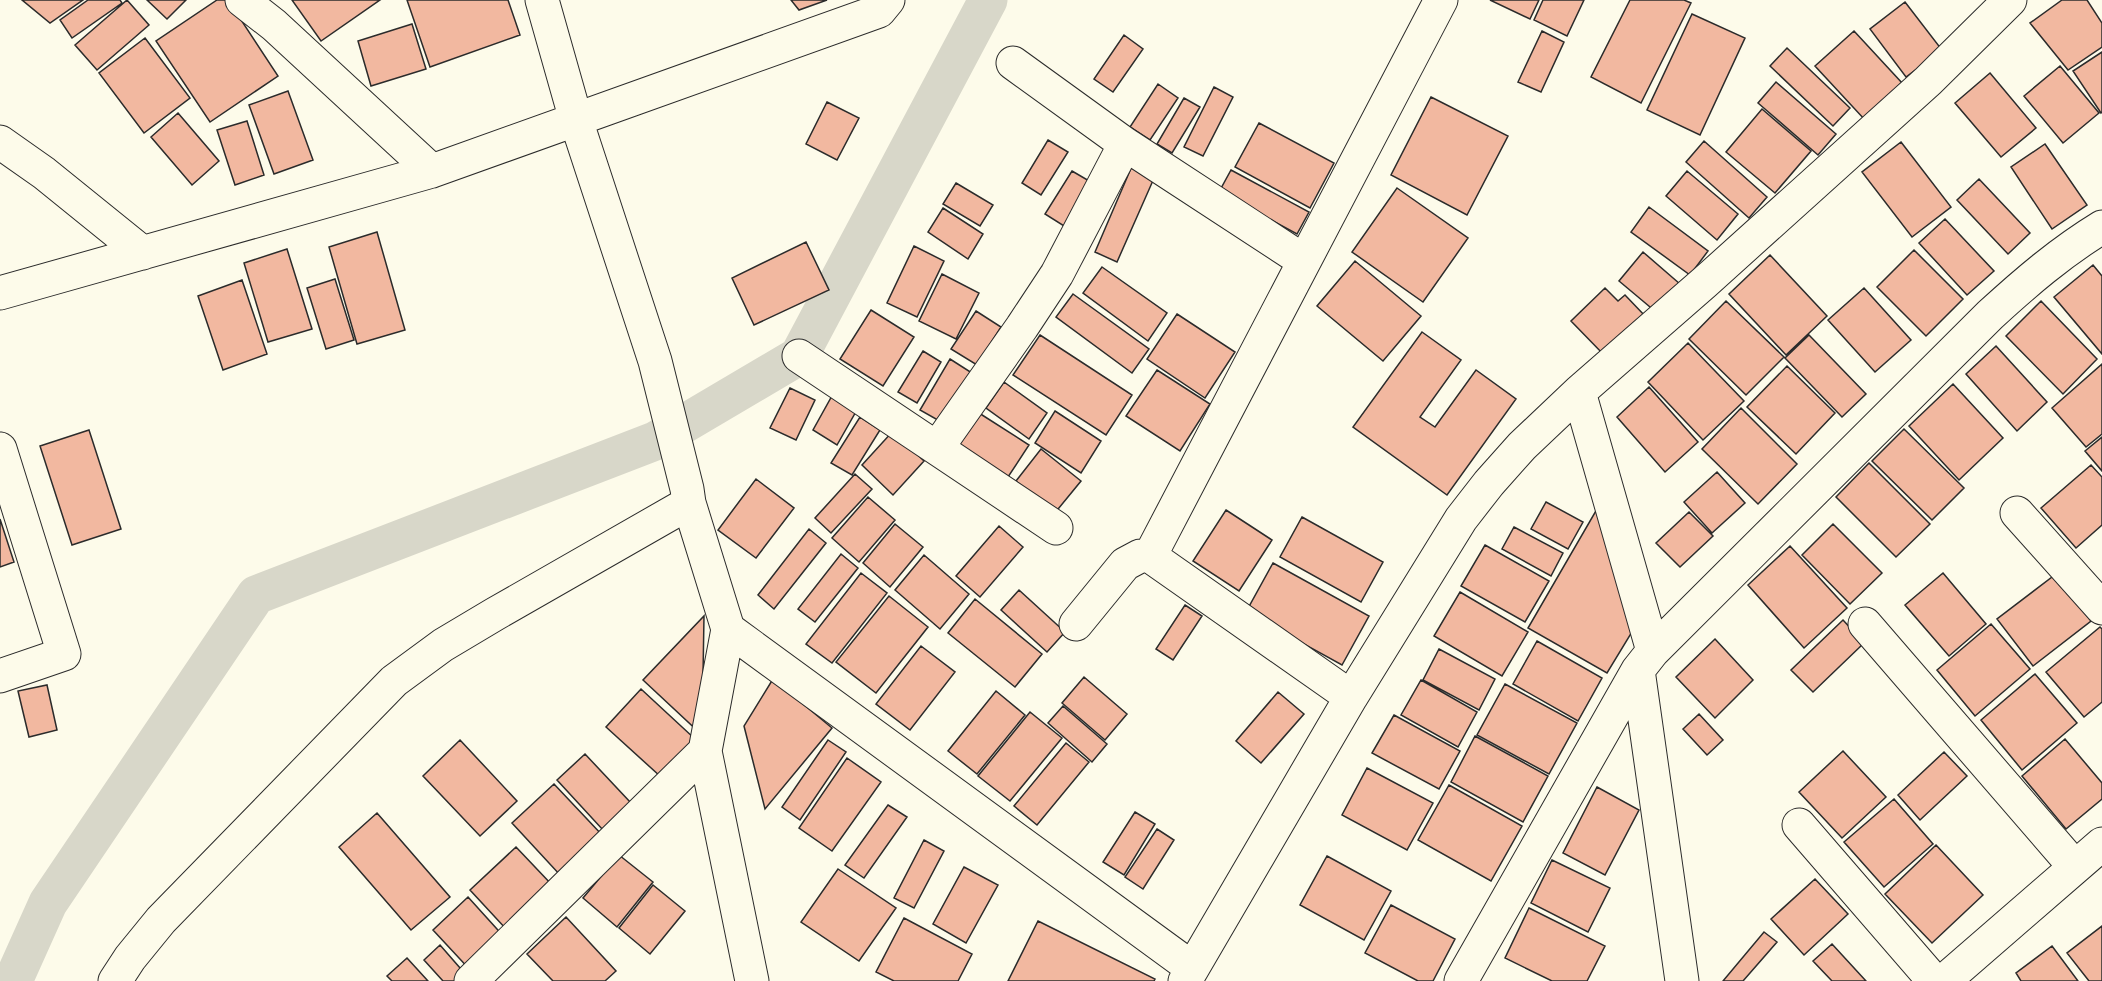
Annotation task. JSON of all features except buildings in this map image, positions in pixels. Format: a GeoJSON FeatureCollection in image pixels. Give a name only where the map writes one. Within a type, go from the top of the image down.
{"type":"FeatureCollection","features":[{"type":"Feature","properties":{"kind":"street"},"geometry":{"type":"LineString","coordinates":[[242,0],[274,25],[432,171]]}},
{"type":"Feature","properties":{"kind":"street"},"geometry":{"type":"LineString","coordinates":[[542,0],[576,120],[655,361],[688,496],[728,629],[705,751],[752,981]]}},
{"type":"Feature","properties":{"kind":"street"},"geometry":{"type":"LineString","coordinates":[[0,293],[432,171],[879,11],[888,0]]}},
{"type":"Feature","properties":{"kind":"street"},"geometry":{"type":"LineString","coordinates":[[1150,556],[1441,0]]}},
{"type":"Feature","properties":{"kind":"street"},"geometry":{"type":"LineString","coordinates":[[728,629],[1189,975],[1352,697],[1461,519],[1489,483],[1522,446],[1579,392],[1910,97],[2010,0]]}},
{"type":"Feature","properties":{"kind":"street"},"geometry":{"type":"LineString","coordinates":[[1013,63],[1125,144],[1304,261]]}},
{"type":"Feature","properties":{"kind":"street"},"geometry":{"type":"LineString","coordinates":[[0,142],[44,173],[142,253]]}},
{"type":"Feature","properties":{"kind":"street"},"geometry":{"type":"LineString","coordinates":[[937,448],[1057,274],[1125,144]]}},
{"type":"Feature","properties":{"kind":"street"},"geometry":{"type":"LineString","coordinates":[[1461,981],[1645,660],[1990,315],[2068,247],[2102,226]]}},
{"type":"Feature","properties":{"kind":"street"},"geometry":{"type":"LineString","coordinates":[[799,356],[1056,528]]}},
{"type":"Feature","properties":{"kind":"street"},"geometry":{"type":"LineString","coordinates":[[1579,392],[1645,660],[1682,981]]}},
{"type":"Feature","properties":{"kind":"street"},"geometry":{"type":"LineString","coordinates":[[0,449],[64,654],[0,676]]}},
{"type":"Feature","properties":{"kind":"street"},"geometry":{"type":"LineString","coordinates":[[115,981],[130,958],[161,920],[393,681],[443,645],[688,496]]}},
{"type":"Feature","properties":{"kind":"street"},"geometry":{"type":"LineString","coordinates":[[2017,513],[2102,609]]}},
{"type":"Feature","properties":{"kind":"street"},"geometry":{"type":"LineString","coordinates":[[1076,624],[1125,564],[1140,556],[1150,556],[1352,697]]}},
{"type":"Feature","properties":{"kind":"street"},"geometry":{"type":"LineString","coordinates":[[1865,624],[2075,867]]}},
{"type":"Feature","properties":{"kind":"street"},"geometry":{"type":"LineString","coordinates":[[471,981],[705,751]]}},
{"type":"Feature","properties":{"kind":"street"},"geometry":{"type":"LineString","coordinates":[[1799,825],[1934,981]]}},
{"type":"Feature","properties":{"kind":"street"},"geometry":{"type":"LineString","coordinates":[[1944,981],[2102,844]]}},
{"type":"Feature","properties":{"kind":"waterway"},"geometry":{"type":"LineString","coordinates":[[13,981],[48,903],[256,595],[655,441],[799,356],[988,0]]}}]}
